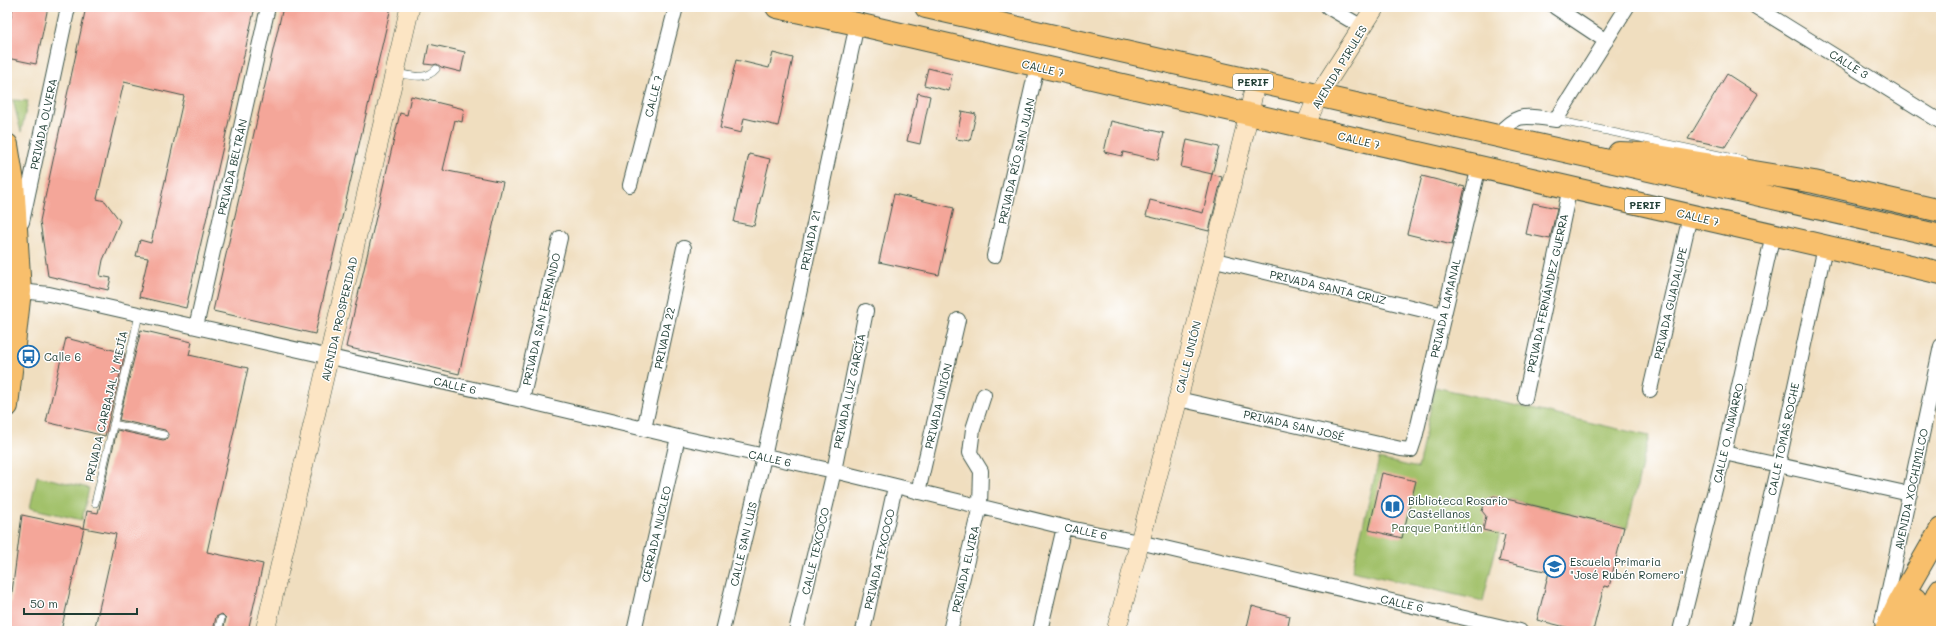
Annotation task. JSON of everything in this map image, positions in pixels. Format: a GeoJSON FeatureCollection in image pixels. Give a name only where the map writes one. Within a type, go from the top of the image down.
{"type":"FeatureCollection","features":[{"type":"Feature","properties":{"kind":"main road","name":"CALLE 7"},"geometry":{"type":"LineString","coordinates":[[777,7],[857,24],[1941,273]]}},
{"type":"Feature","properties":{"kind":"main road","name":"PERIF"},"geometry":{"type":"LineString","coordinates":[[926,7],[972,12],[1255,83],[1581,155],[1936,222]]}},
{"type":"Feature","properties":{"kind":"main road"},"geometry":{"type":"LineString","coordinates":[[7,145],[12,182],[20,292],[7,406]]}},
{"type":"Feature","properties":{"kind":"main road"},"geometry":{"type":"LineString","coordinates":[[1581,155],[1645,154],[1814,182],[1936,222]]}},
{"type":"Feature","properties":{"kind":"main road"},"geometry":{"type":"LineString","coordinates":[[7,212],[17,242]]}},
{"type":"Feature","properties":{"kind":"main road"},"geometry":{"type":"LineString","coordinates":[[1885,631],[1899,602],[1941,529]]}},
{"type":"Feature","properties":{"kind":"main road"},"geometry":{"type":"LineString","coordinates":[[1903,631],[1910,609],[1941,546]]}},
{"type":"Feature","properties":{"kind":"main road"},"geometry":{"type":"LineString","coordinates":[[1929,626],[1941,590]]}},
{"type":"Feature","properties":{"kind":"street","name":"PRIVADA OLVERA"},"geometry":{"type":"LineString","coordinates":[[17,242],[68,7]]}},
{"type":"Feature","properties":{"kind":"street","name":"PRIVADA BELTRÁN"},"geometry":{"type":"LineString","coordinates":[[196,327],[268,7]]}},
{"type":"Feature","properties":{"kind":"street","name":"AVENIDA PROSPERIDAD"},"geometry":{"type":"LineString","coordinates":[[265,631],[396,73],[410,7]]}},
{"type":"Feature","properties":{"kind":"street","name":"CALLE 7"},"geometry":{"type":"LineString","coordinates":[[630,185],[676,7]]}},
{"type":"Feature","properties":{"kind":"street"},"geometry":{"type":"LineString","coordinates":[[1328,7],[1362,27]]}},
{"type":"Feature","properties":{"kind":"street","name":"AVENIDA PIRULES"},"geometry":{"type":"LineString","coordinates":[[1305,127],[1318,96],[1375,7]]}},
{"type":"Feature","properties":{"kind":"street"},"geometry":{"type":"LineString","coordinates":[[1555,7],[1606,41]]}},
{"type":"Feature","properties":{"kind":"street"},"geometry":{"type":"LineString","coordinates":[[1496,136],[1509,122],[1523,116],[1556,120],[1627,7]]}},
{"type":"Feature","properties":{"kind":"street","name":"CALLE 3"},"geometry":{"type":"LineString","coordinates":[[1756,7],[1941,122]]}},
{"type":"Feature","properties":{"kind":"street","name":"PRIVADA 21"},"geometry":{"type":"LineString","coordinates":[[764,457],[857,24]]}},
{"type":"Feature","properties":{"kind":"street","name":"PRIVADA RÍO SAN JUAN"},"geometry":{"type":"LineString","coordinates":[[994,256],[1037,66]]}},
{"type":"Feature","properties":{"kind":"street","name":"CALLE UNIÓN"},"geometry":{"type":"LineString","coordinates":[[1116,631],[1178,399],[1211,259],[1249,114],[1255,83]]}},
{"type":"Feature","properties":{"kind":"street","name":"PRIVADA LAMANAL"},"geometry":{"type":"LineString","coordinates":[[1411,450],[1478,166]]}},
{"type":"Feature","properties":{"kind":"street","name":"PRIVADA FERNÁNDEZ GUERRA"},"geometry":{"type":"LineString","coordinates":[[1525,398],[1570,187]]}},
{"type":"Feature","properties":{"kind":"street","name":"PRIVADA GUADALUPE"},"geometry":{"type":"LineString","coordinates":[[1650,390],[1690,216]]}},
{"type":"Feature","properties":{"kind":"street","name":"CALLE O. NAVARRO"},"geometry":{"type":"LineString","coordinates":[[1680,631],[1724,453],[1773,234]]}},
{"type":"Feature","properties":{"kind":"street","name":"PRIVADA SAN FERNANDO"},"geometry":{"type":"LineString","coordinates":[[522,400],[560,238]]}},
{"type":"Feature","properties":{"kind":"street","name":"CALLE TOMÁS ROCHE"},"geometry":{"type":"LineString","coordinates":[[1740,631],[1778,465],[1825,247]]}},
{"type":"Feature","properties":{"kind":"street","name":"PRIVADA 22"},"geometry":{"type":"LineString","coordinates":[[644,429],[684,248]]}},
{"type":"Feature","properties":{"kind":"street","name":"PRIVADA SANTA CRUZ"},"geometry":{"type":"LineString","coordinates":[[1211,259],[1444,314]]}},
{"type":"Feature","properties":{"kind":"street","name":"CALLE 6"},"geometry":{"type":"LineString","coordinates":[[20,292],[50,294],[522,400],[764,457],[834,471],[1064,527],[1139,542],[1520,631]]}},
{"type":"Feature","properties":{"kind":"street","name":"PRIVADA LUZ GARCÍA"},"geometry":{"type":"LineString","coordinates":[[834,471],[866,311]]}},
{"type":"Feature","properties":{"kind":"street","name":"PRIVADA UNIÓN"},"geometry":{"type":"LineString","coordinates":[[918,492],[958,320]]}},
{"type":"Feature","properties":{"kind":"street","name":"AVENIDA XOCHIMILCO"},"geometry":{"type":"LineString","coordinates":[[1880,631],[1941,346]]}},
{"type":"Feature","properties":{"kind":"street","name":"PRIVADA ELVIRA"},"geometry":{"type":"LineString","coordinates":[[950,631],[980,506],[981,471],[970,453],[973,429],[984,395]]}},
{"type":"Feature","properties":{"kind":"street","name":"PRIVADA SAN JOSÉ"},"geometry":{"type":"LineString","coordinates":[[1178,399],[1411,450]]}},
{"type":"Feature","properties":{"kind":"street","name":"CERRADA NUCLEO"},"geometry":{"type":"LineString","coordinates":[[634,631],[678,437]]}},
{"type":"Feature","properties":{"kind":"street"},"geometry":{"type":"LineString","coordinates":[[1724,453],[1910,494]]}},
{"type":"Feature","properties":{"kind":"street","name":"CALLE SAN LUIS"},"geometry":{"type":"LineString","coordinates":[[722,631],[764,457]]}},
{"type":"Feature","properties":{"kind":"street","name":"CALLE TEXCOCO"},"geometry":{"type":"LineString","coordinates":[[796,631],[834,471]]}},
{"type":"Feature","properties":{"kind":"street","name":"PRIVADA TEXCOCO"},"geometry":{"type":"LineString","coordinates":[[863,631],[895,487]]}},
{"type":"Feature","properties":{"kind":"street"},"geometry":{"type":"LineString","coordinates":[[1040,631],[1064,527]]}},
{"type":"Feature","properties":{"kind":"lane"},"geometry":{"type":"LineString","coordinates":[[396,73],[426,76],[431,74],[436,69]]}},
{"type":"Feature","properties":{"kind":"lane"},"geometry":{"type":"LineString","coordinates":[[1556,120],[1750,161]]}},
{"type":"Feature","properties":{"kind":"lane"},"geometry":{"type":"LineString","coordinates":[[1797,171],[1874,188]]}},
{"type":"Feature","properties":{"kind":"lane","name":"PRIVADA CARBAJAL Y MEJÍA"},"geometry":{"type":"LineString","coordinates":[[95,503],[139,314]]}},
{"type":"Feature","properties":{"kind":"lane"},"geometry":{"type":"LineString","coordinates":[[113,424],[164,435]]}},
{"type":"Feature","properties":{"kind":"lane"},"geometry":{"type":"LineString","coordinates":[[218,631],[221,619]]}},
{"type":"Feature","properties":{"kind":"green space"},"geometry":{"type":"Polygon","coordinates":[[[13,100],[28,101],[21,132],[13,100]]]}},
{"type":"Feature","properties":{"kind":"green space","name":"Parque Pantitlán"},"geometry":{"type":"Polygon","coordinates":[[[1435,387],[1649,436],[1627,528],[1508,499],[1483,601],[1352,571],[1379,459],[1418,468],[1435,387]]]}},
{"type":"Feature","properties":{"kind":"green space"},"geometry":{"type":"Polygon","coordinates":[[[37,476],[89,488],[82,520],[30,508],[37,476]]]}},
{"type":"Feature","properties":{"kind":"building"},"geometry":{"type":"Polygon","coordinates":[[[13,7],[48,7],[36,64],[7,58],[7,36],[13,7]]]}},
{"type":"Feature","properties":{"kind":"building"},"geometry":{"type":"Polygon","coordinates":[[[86,7],[255,7],[186,308],[139,297],[148,258],[136,256],[140,240],[151,243],[184,96],[124,82],[97,199],[105,201],[120,221],[103,260],[100,276],[111,278],[108,290],[48,276],[40,221],[86,7]]]}},
{"type":"Feature","properties":{"kind":"building"},"geometry":{"type":"Polygon","coordinates":[[[283,7],[391,7],[315,334],[213,311],[283,7]]]}},
{"type":"Feature","properties":{"kind":"building"},"geometry":{"type":"Polygon","coordinates":[[[429,44],[465,52],[461,72],[441,67],[437,64],[425,64],[429,44]]]}},
{"type":"Feature","properties":{"kind":"building"},"geometry":{"type":"Polygon","coordinates":[[[773,53],[793,58],[778,126],[744,118],[741,133],[720,128],[736,60],[769,68],[773,53]]]}},
{"type":"Feature","properties":{"kind":"building"},"geometry":{"type":"Polygon","coordinates":[[[928,68],[952,74],[949,91],[924,85],[928,68]]]}},
{"type":"Feature","properties":{"kind":"building"},"geometry":{"type":"Polygon","coordinates":[[[1727,74],[1758,94],[1725,147],[1688,139],[1727,74]]]}},
{"type":"Feature","properties":{"kind":"building"},"geometry":{"type":"Polygon","coordinates":[[[918,93],[930,96],[920,144],[907,141],[918,93]]]}},
{"type":"Feature","properties":{"kind":"building"},"geometry":{"type":"Polygon","coordinates":[[[411,96],[464,109],[462,122],[455,120],[443,170],[503,182],[459,374],[346,347],[400,113],[407,115],[411,96]]]}},
{"type":"Feature","properties":{"kind":"building"},"geometry":{"type":"Polygon","coordinates":[[[962,111],[976,114],[970,141],[956,139],[962,111]]]}},
{"type":"Feature","properties":{"kind":"building"},"geometry":{"type":"Polygon","coordinates":[[[1111,121],[1164,133],[1158,160],[1123,152],[1122,156],[1104,152],[1111,121]]]}},
{"type":"Feature","properties":{"kind":"building"},"geometry":{"type":"Polygon","coordinates":[[[1187,140],[1219,147],[1212,174],[1181,167],[1187,140]]]}},
{"type":"Feature","properties":{"kind":"building"},"geometry":{"type":"Polygon","coordinates":[[[749,154],[770,159],[754,226],[734,222],[749,154]]]}},
{"type":"Feature","properties":{"kind":"building"},"geometry":{"type":"Polygon","coordinates":[[[1212,174],[1222,177],[1209,231],[1146,216],[1150,200],[1203,213],[1212,174]]]}},
{"type":"Feature","properties":{"kind":"building"},"geometry":{"type":"Polygon","coordinates":[[[1422,176],[1465,187],[1452,245],[1407,234],[1422,176]]]}},
{"type":"Feature","properties":{"kind":"building"},"geometry":{"type":"Polygon","coordinates":[[[894,194],[954,208],[939,275],[879,262],[894,194]]]}},
{"type":"Feature","properties":{"kind":"building"},"geometry":{"type":"Polygon","coordinates":[[[1533,203],[1557,208],[1550,239],[1526,234],[1533,203]]]}},
{"type":"Feature","properties":{"kind":"building"},"geometry":{"type":"Polygon","coordinates":[[[141,330],[192,342],[189,355],[248,368],[207,552],[263,564],[248,631],[223,631],[226,618],[222,614],[216,617],[213,631],[94,631],[116,534],[84,528],[87,511],[98,513],[117,430],[163,440],[167,439],[169,436],[165,430],[119,420],[141,330]]]}},
{"type":"Feature","properties":{"kind":"building"},"geometry":{"type":"Polygon","coordinates":[[[66,338],[125,353],[105,436],[46,422],[66,338]]]}},
{"type":"Feature","properties":{"kind":"building","name":"Biblioteca Rosario Castellanos"},"geometry":{"type":"Polygon","coordinates":[[[1382,473],[1416,481],[1402,538],[1369,530],[1382,473]]]}},
{"type":"Feature","properties":{"kind":"building","name":"Escuela Primaria \"José Rubén Romero\""},"geometry":{"type":"Polygon","coordinates":[[[1494,496],[1624,527],[1609,587],[1604,586],[1593,631],[1582,631],[1537,620],[1549,572],[1499,561],[1505,535],[1483,530],[1486,516],[1482,511],[1486,499],[1494,496]]]}},
{"type":"Feature","properties":{"kind":"building"},"geometry":{"type":"Polygon","coordinates":[[[22,515],[84,528],[61,631],[7,631],[22,515]]]}},
{"type":"Feature","properties":{"kind":"building"},"geometry":{"type":"Polygon","coordinates":[[[1252,606],[1290,616],[1287,631],[1246,631],[1252,606]]]}},
{"type":"Feature","properties":{"kind":"place","name":"Calle 6"},"geometry":{"type":"Point","coordinates":[29,356]}},
{"type":"Feature","properties":{"kind":"place","name":"Biblioteca Rosario Castellanos"},"geometry":{"type":"Point","coordinates":[1392,506]}},
{"type":"Feature","properties":{"kind":"place","name":"Escuela Primaria \"José Rubén Romero\""},"geometry":{"type":"Point","coordinates":[1554,567]}}]}
